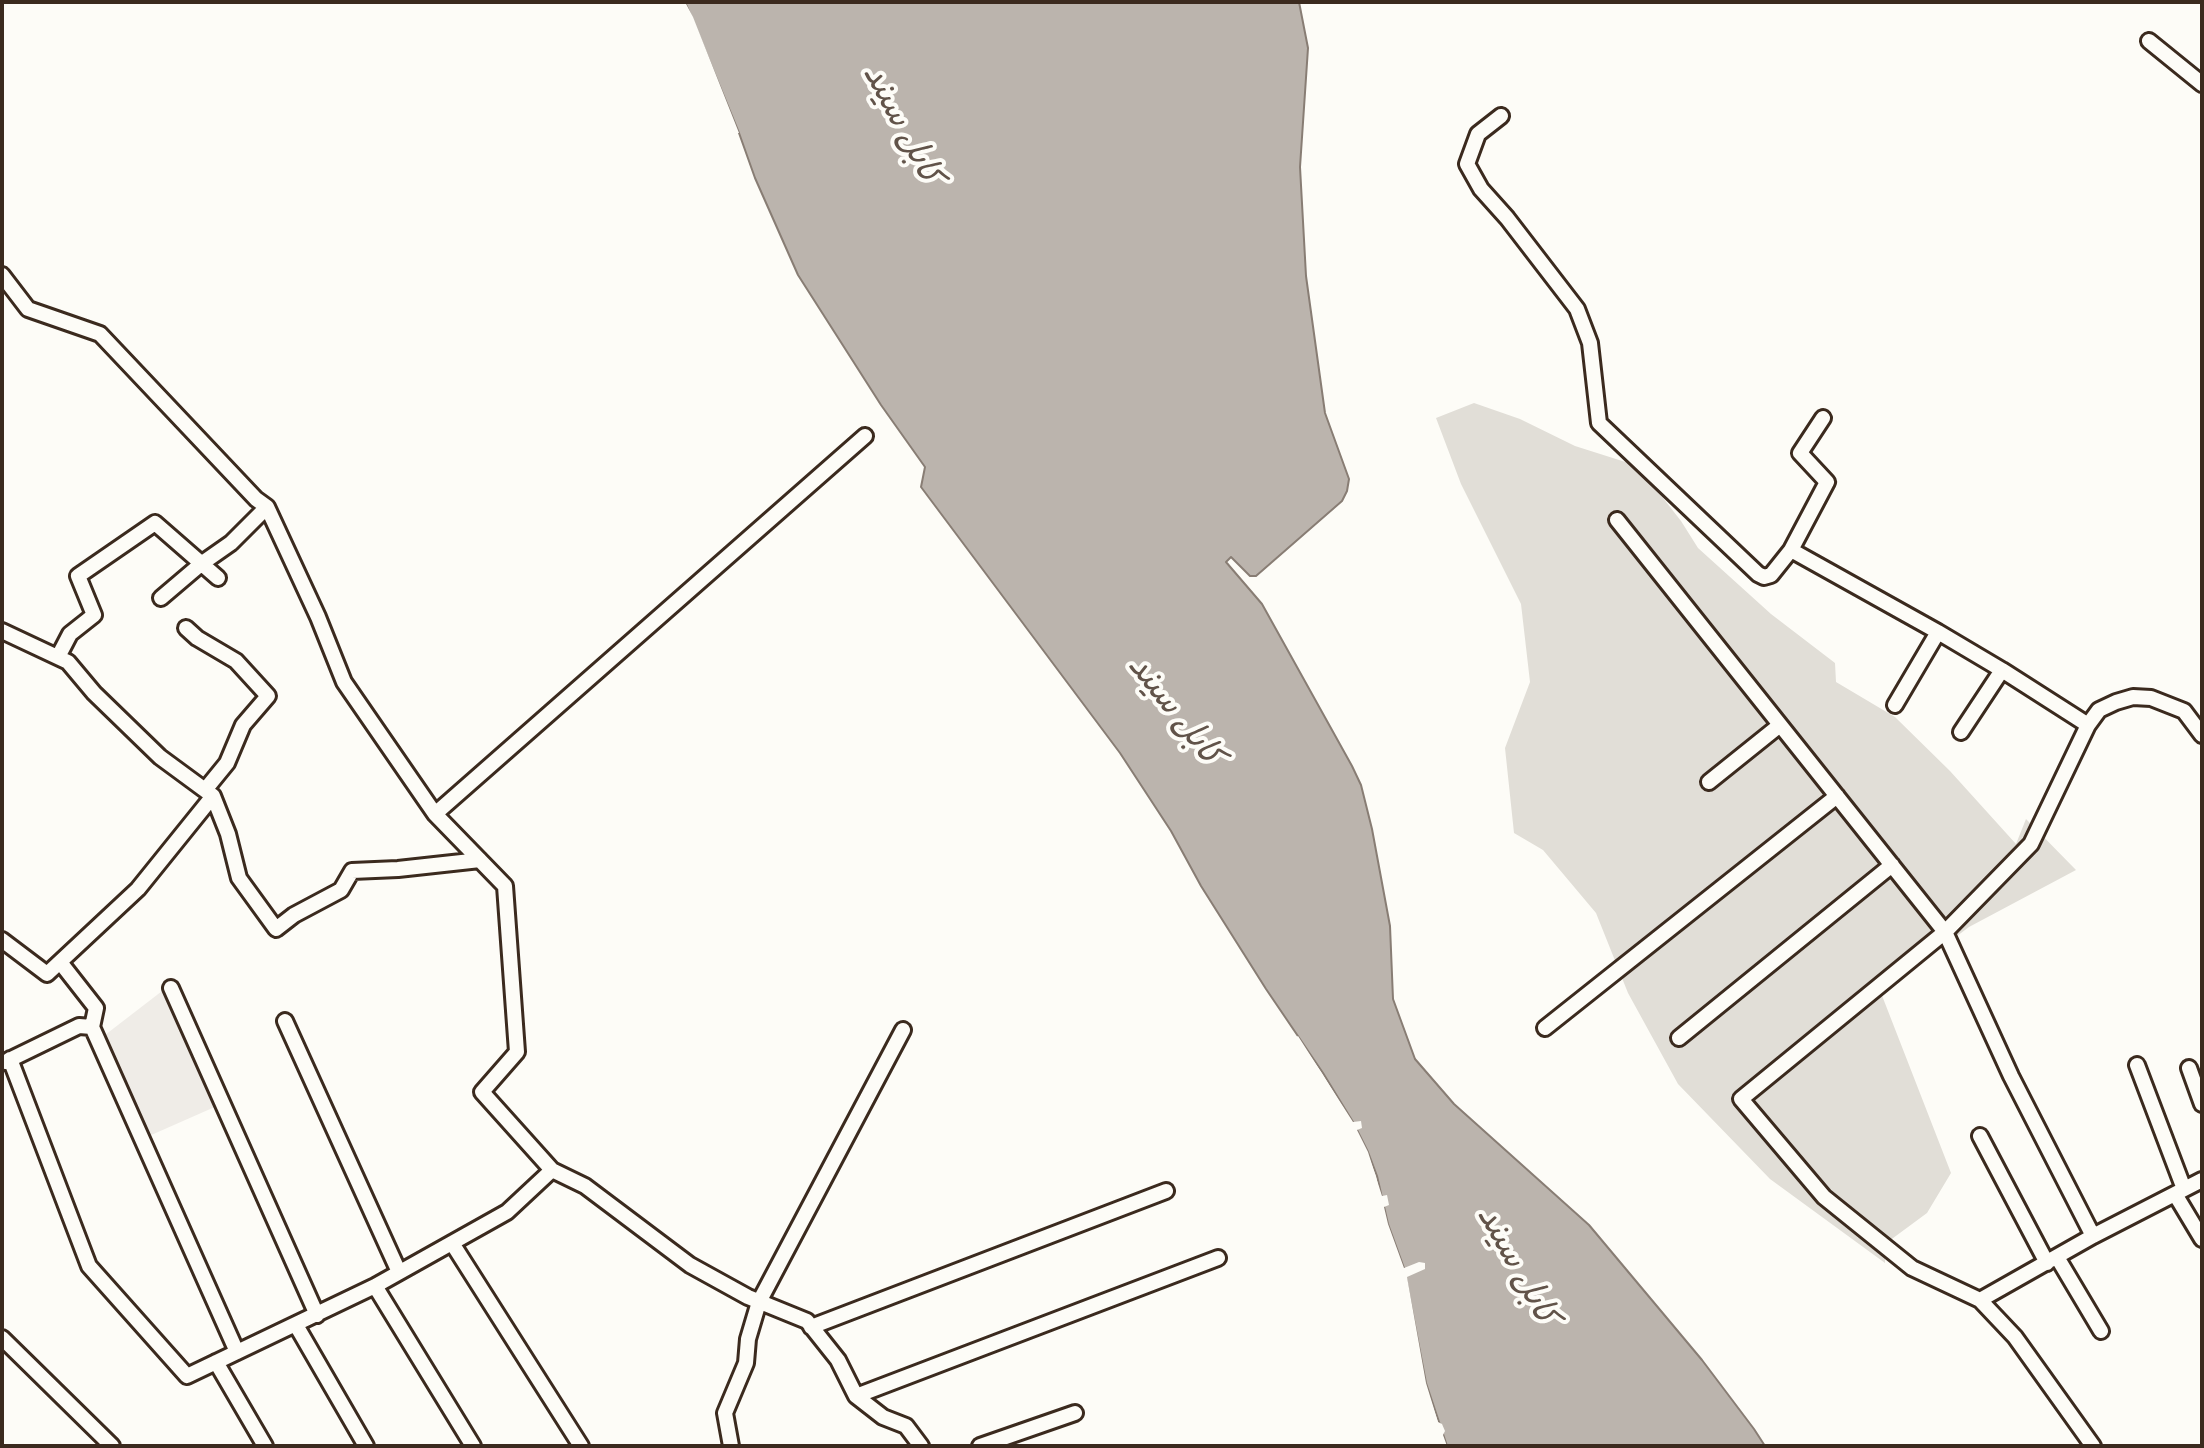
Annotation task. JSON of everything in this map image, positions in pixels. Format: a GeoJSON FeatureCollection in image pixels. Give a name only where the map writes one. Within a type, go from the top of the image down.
{"type":"FeatureCollection","features":[{"type":"Feature","properties":{"kind":"street"},"geometry":{"type":"LineString","coordinates":[[2149,41],[2202,84]]}},
{"type":"Feature","properties":{"kind":"street"},"geometry":{"type":"LineString","coordinates":[[1501,116],[1478,134],[1467,164],[1481,189],[1577,309],[1590,343],[1599,423],[1764,577],[1771,575],[1791,550],[1827,482],[1800,453],[1823,418]]}},
{"type":"Feature","properties":{"kind":"street"},"geometry":{"type":"LineString","coordinates":[[2,275],[28,309],[100,334],[267,507],[344,682],[435,814],[505,886],[517,1052],[482,1092],[552,1170],[585,1186],[690,1265],[759,1302],[807,1321],[838,1360],[856,1396],[883,1417],[906,1426],[921,1446]]}},
{"type":"Feature","properties":{"kind":"street"},"geometry":{"type":"LineString","coordinates":[[435,814],[865,436]]}},
{"type":"Feature","properties":{"kind":"street"},"geometry":{"type":"LineString","coordinates":[[161,598],[231,543],[267,507]]}},
{"type":"Feature","properties":{"kind":"street"},"geometry":{"type":"LineString","coordinates":[[1617,520],[1945,932],[2011,1076],[2093,1236]]}},
{"type":"Feature","properties":{"kind":"street"},"geometry":{"type":"LineString","coordinates":[[58,657],[70,634],[94,615],[78,576],[155,523],[218,578]]}},
{"type":"Feature","properties":{"kind":"street"},"geometry":{"type":"LineString","coordinates":[[1791,550],[1938,632],[2088,725]]}},
{"type":"Feature","properties":{"kind":"street"},"geometry":{"type":"LineString","coordinates":[[2,940],[47,974],[138,889],[209,793],[227,763],[243,725],[268,696],[236,661],[186,628]]}},
{"type":"Feature","properties":{"kind":"street"},"geometry":{"type":"LineString","coordinates":[[2,631],[68,662],[94,693],[160,757],[209,793],[228,834],[239,878],[276,929],[294,915],[341,890],[352,871],[480,860]]}},
{"type":"Feature","properties":{"kind":"street"},"geometry":{"type":"LineString","coordinates":[[1895,705],[1938,632]]}},
{"type":"Feature","properties":{"kind":"street"},"geometry":{"type":"LineString","coordinates":[[1961,732],[2002,670]]}},
{"type":"Feature","properties":{"kind":"street"},"geometry":{"type":"LineString","coordinates":[[2093,1446],[2015,1337],[1980,1300],[1912,1268],[1824,1197],[1741,1099],[1945,932],[2031,844],[2088,725],[2099,710],[2133,697],[2151,698],[2184,711],[2202,735]]}},
{"type":"Feature","properties":{"kind":"street"},"geometry":{"type":"LineString","coordinates":[[1709,782],[1780,725]]}},
{"type":"Feature","properties":{"kind":"street"},"geometry":{"type":"LineString","coordinates":[[1545,1028],[1837,796]]}},
{"type":"Feature","properties":{"kind":"street"},"geometry":{"type":"LineString","coordinates":[[1679,1038],[1892,865]]}},
{"type":"Feature","properties":{"kind":"street"},"geometry":{"type":"LineString","coordinates":[[60,962],[96,1008],[92,1027],[237,1352]]}},
{"type":"Feature","properties":{"kind":"street"},"geometry":{"type":"LineString","coordinates":[[171,988],[317,1315]]}},
{"type":"Feature","properties":{"kind":"street"},"geometry":{"type":"LineString","coordinates":[[285,1021],[399,1272]]}},
{"type":"Feature","properties":{"kind":"street"},"geometry":{"type":"LineString","coordinates":[[92,1027],[79,1026],[6,1061],[89,1266],[187,1376],[375,1286],[507,1212],[552,1170]]}},
{"type":"Feature","properties":{"kind":"street"},"geometry":{"type":"LineString","coordinates":[[731,1446],[725,1413],[746,1363],[748,1339],[759,1302],[903,1030]]}},
{"type":"Feature","properties":{"kind":"street"},"geometry":{"type":"LineString","coordinates":[[2137,1065],[2180,1191],[2202,1239]]}},
{"type":"Feature","properties":{"kind":"street"},"geometry":{"type":"LineString","coordinates":[[2189,1068],[2202,1104]]}},
{"type":"Feature","properties":{"kind":"street"},"geometry":{"type":"LineString","coordinates":[[1980,1136],[2052,1260],[2101,1331]]}},
{"type":"Feature","properties":{"kind":"street"},"geometry":{"type":"LineString","coordinates":[[1980,1300],[2093,1236],[2202,1180]]}},
{"type":"Feature","properties":{"kind":"street"},"geometry":{"type":"LineString","coordinates":[[811,1327],[1166,1191]]}},
{"type":"Feature","properties":{"kind":"street"},"geometry":{"type":"LineString","coordinates":[[452,1243],[581,1446]]}},
{"type":"Feature","properties":{"kind":"street"},"geometry":{"type":"LineString","coordinates":[[856,1396],[1218,1258]]}},
{"type":"Feature","properties":{"kind":"street"},"geometry":{"type":"LineString","coordinates":[[375,1286],[473,1446]]}},
{"type":"Feature","properties":{"kind":"street"},"geometry":{"type":"LineString","coordinates":[[296,1325],[366,1446]]}},
{"type":"Feature","properties":{"kind":"street"},"geometry":{"type":"LineString","coordinates":[[2,1338],[112,1446]]}},
{"type":"Feature","properties":{"kind":"street"},"geometry":{"type":"LineString","coordinates":[[216,1362],[265,1446]]}},
{"type":"Feature","properties":{"kind":"street"},"geometry":{"type":"LineString","coordinates":[[980,1446],[1075,1413]]}},
{"type":"Feature","properties":{"kind":"shaded area"},"geometry":{"type":"Polygon","coordinates":[[[1474,403],[1520,419],[1575,446],[1638,466],[1698,548],[1771,614],[1835,663],[1836,682],[1895,717],[1950,771],[2016,844],[2026,819],[2076,870],[1969,927],[1881,993],[1951,1173],[1927,1213],[1885,1244],[1885,1263],[1770,1179],[1678,1084],[1628,993],[1596,913],[1543,850],[1514,833],[1505,748],[1530,682],[1521,604],[1461,484],[1436,418],[1474,403]]]}},
{"type":"Feature","properties":{"kind":"shaded area"},"geometry":{"type":"Polygon","coordinates":[[[166,988],[217,1106],[149,1136],[105,1035],[166,988]]]}},
{"type":"Feature","properties":{"kind":"water","name":"کابل سيند"},"geometry":{"type":"Polygon","coordinates":[[[685,2],[1299,2],[1308,48],[1300,167],[1306,276],[1325,413],[1349,479],[1342,501],[1256,576],[1250,576],[1231,557],[1226,562],[1262,604],[1361,785],[1390,926],[1393,999],[1415,1059],[1454,1104],[1589,1225],[1702,1360],[1765,1446],[1447,1446],[1426,1383],[1404,1268],[1388,1224],[1377,1176],[1353,1122],[1266,989],[1120,753],[921,487],[925,467],[881,405],[798,275],[755,178],[685,2]]]}},
{"type":"Feature","properties":{"kind":"pier"},"geometry":{"type":"Polygon","coordinates":[[[681,2],[685,2],[693,17],[739,133],[735,133],[681,2]]]}},
{"type":"Feature","properties":{"kind":"pier"},"geometry":{"type":"Polygon","coordinates":[[[1298,1036],[1353,1122],[1361,1121],[1362,1128],[1357,1130],[1368,1152],[1382,1196],[1387,1195],[1389,1205],[1384,1207],[1404,1268],[1425,1263],[1425,1269],[1407,1277],[1426,1383],[1438,1422],[1445,1431],[1443,1435],[1447,1446],[1443,1446],[1440,1440],[1422,1384],[1403,1278],[1384,1226],[1365,1153],[1295,1038],[1298,1036]]]}}]}
